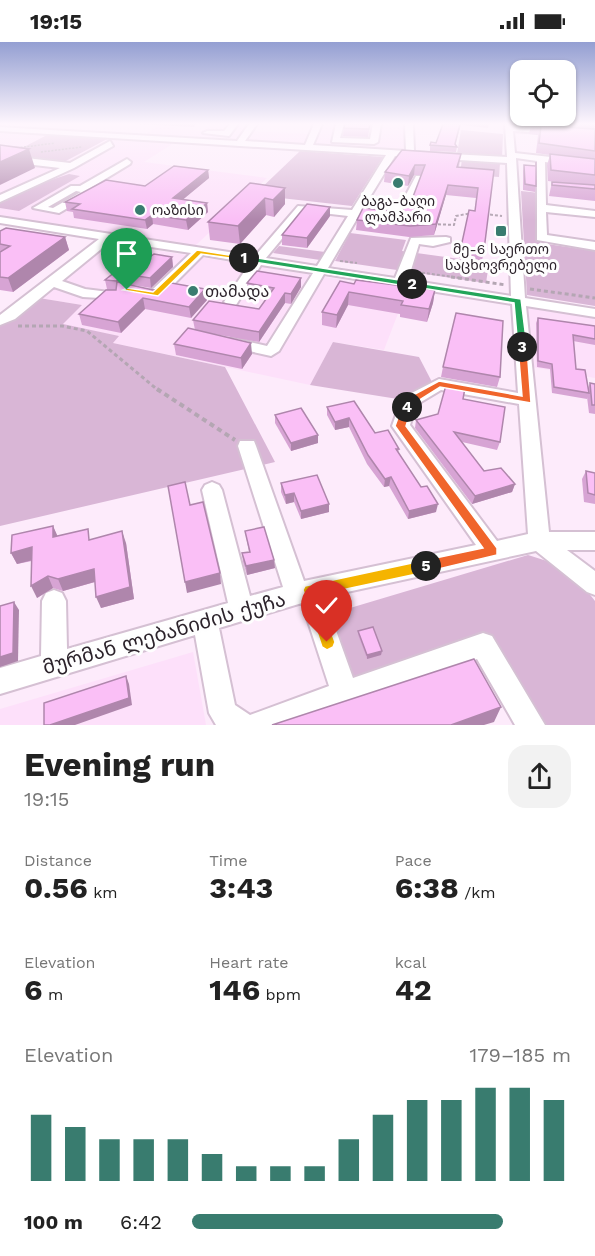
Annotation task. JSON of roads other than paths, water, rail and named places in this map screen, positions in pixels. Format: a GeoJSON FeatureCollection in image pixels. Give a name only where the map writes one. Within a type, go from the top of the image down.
{"type":"FeatureCollection","features":[{"type":"Feature","properties":{"kind":"street"},"geometry":{"type":"LineString","coordinates":[[0,200],[89,156]]}},
{"type":"Feature","properties":{"kind":"street"},"geometry":{"type":"LineString","coordinates":[[214,339],[271,351],[390,156]]}},
{"type":"Feature","properties":{"kind":"street"},"geometry":{"type":"LineString","coordinates":[[422,156],[441,159],[495,156]]}},
{"type":"Feature","properties":{"kind":"street"},"geometry":{"type":"LineString","coordinates":[[510,156],[516,218],[518,301],[539,541],[595,585]]}},
{"type":"Feature","properties":{"kind":"street"},"geometry":{"type":"LineString","coordinates":[[513,156],[542,165],[595,175]]}},
{"type":"Feature","properties":{"kind":"street"},"geometry":{"type":"LineString","coordinates":[[547,156],[595,157]]}},
{"type":"Feature","properties":{"kind":"street"},"geometry":{"type":"LineString","coordinates":[[0,158],[71,166]]}},
{"type":"Feature","properties":{"kind":"street"},"geometry":{"type":"LineString","coordinates":[[0,230],[47,210],[38,208],[74,188],[82,189],[127,162]]}},
{"type":"Feature","properties":{"kind":"street"},"geometry":{"type":"LineString","coordinates":[[542,165],[595,165]]}},
{"type":"Feature","properties":{"kind":"street"},"geometry":{"type":"LineString","coordinates":[[542,165],[548,187],[542,208],[541,238],[595,246]]}},
{"type":"Feature","properties":{"kind":"street"},"geometry":{"type":"LineString","coordinates":[[231,302],[258,260],[302,208],[362,214],[384,206],[404,210],[418,178]]}},
{"type":"Feature","properties":{"kind":"street"},"geometry":{"type":"LineString","coordinates":[[542,208],[595,214]]}},
{"type":"Feature","properties":{"kind":"street"},"geometry":{"type":"LineString","coordinates":[[0,220],[595,313]]}},
{"type":"Feature","properties":{"kind":"street"},"geometry":{"type":"LineString","coordinates":[[5,318],[108,237]]}},
{"type":"Feature","properties":{"kind":"street"},"geometry":{"type":"LineString","coordinates":[[400,283],[415,240],[433,242],[446,240]]}},
{"type":"Feature","properties":{"kind":"street"},"geometry":{"type":"LineString","coordinates":[[166,246],[155,256],[189,262]]}},
{"type":"Feature","properties":{"kind":"street"},"geometry":{"type":"LineString","coordinates":[[136,292],[155,295],[200,251]]}},
{"type":"Feature","properties":{"kind":"street"},"geometry":{"type":"LineString","coordinates":[[51,282],[83,293],[112,296]]}},
{"type":"Feature","properties":{"kind":"street"},"geometry":{"type":"LineString","coordinates":[[493,552],[401,426],[408,402],[439,384],[527,400]]}},
{"type":"Feature","properties":{"kind":"street"},"geometry":{"type":"LineString","coordinates":[[247,446],[345,694]]}},
{"type":"Feature","properties":{"kind":"street"},"geometry":{"type":"LineString","coordinates":[[212,490],[242,610]]}},
{"type":"Feature","properties":{"kind":"street","name":"მურმან ლებანიძის ქუჩა"},"geometry":{"type":"LineString","coordinates":[[0,681],[304,592],[539,541],[595,542]]}},
{"type":"Feature","properties":{"kind":"street"},"geometry":{"type":"LineString","coordinates":[[54,601],[54,665]]}},
{"type":"Feature","properties":{"kind":"street"},"geometry":{"type":"LineString","coordinates":[[205,621],[223,713],[241,725]]}},
{"type":"Feature","properties":{"kind":"street"},"geometry":{"type":"LineString","coordinates":[[260,725],[483,645],[531,725]]}},
{"type":"Feature","properties":{"kind":"place","name":"ბაგა-ბაღი ლამპარი"},"geometry":{"type":"Point","coordinates":[398,183]}},
{"type":"Feature","properties":{"kind":"place","name":"ოაზისი"},"geometry":{"type":"Point","coordinates":[140,210]}},
{"type":"Feature","properties":{"kind":"place","name":"მე-6 საერთო საცხოვრებელი"},"geometry":{"type":"Point","coordinates":[501,231]}},
{"type":"Feature","properties":{"kind":"place","name":"თამადა"},"geometry":{"type":"Point","coordinates":[193,291]}}]}
